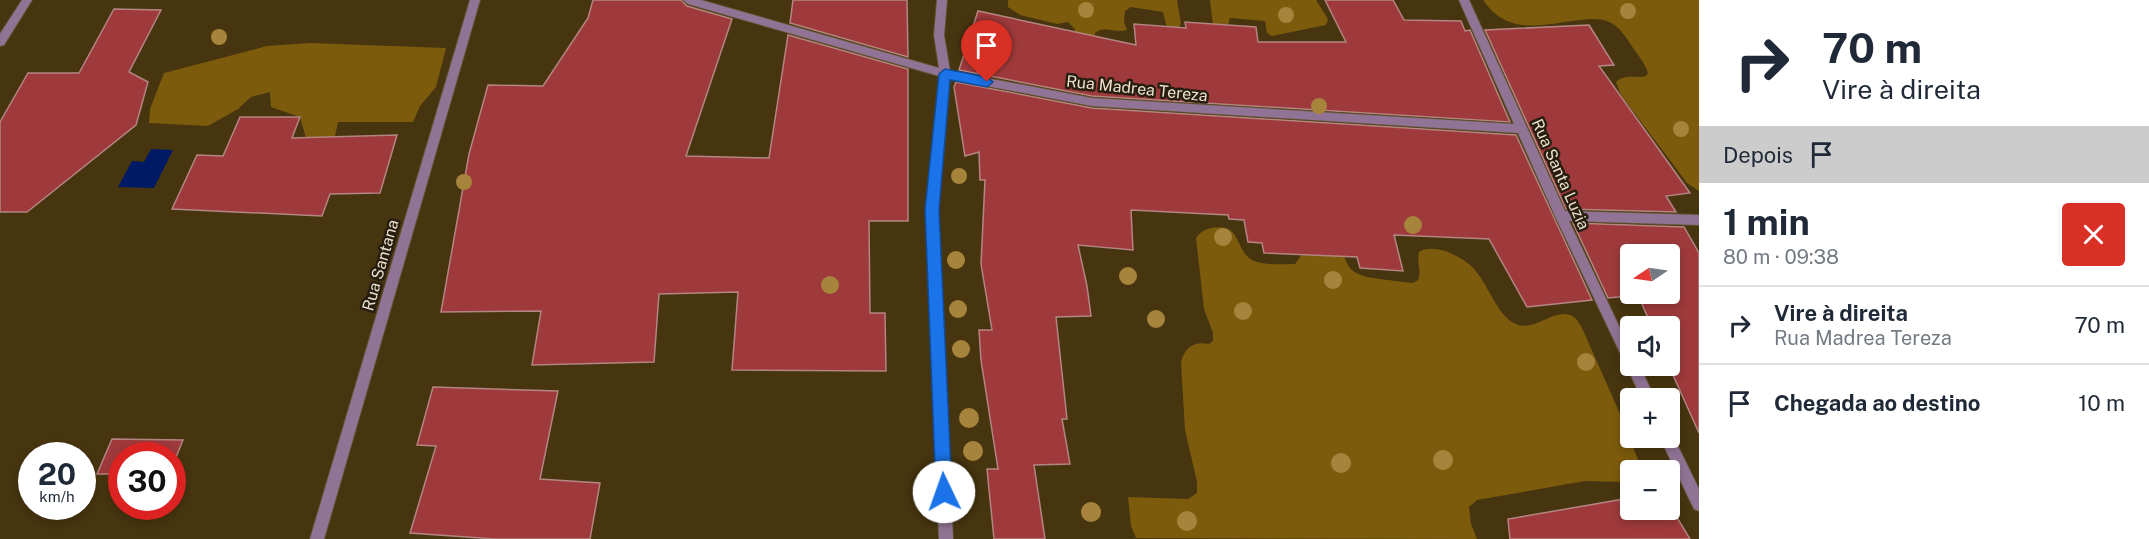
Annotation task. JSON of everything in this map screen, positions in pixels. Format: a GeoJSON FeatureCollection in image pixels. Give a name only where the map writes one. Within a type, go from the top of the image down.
{"type":"FeatureCollection","features":[{"type":"Feature","properties":{"kind":"street"},"geometry":{"type":"LineString","coordinates":[[0,42],[27,0]]}},
{"type":"Feature","properties":{"kind":"street","name":"Rua Santana"},"geometry":{"type":"LineString","coordinates":[[317,539],[475,0]]}},
{"type":"Feature","properties":{"kind":"street","name":"Rua Madrea Tereza"},"geometry":{"type":"LineString","coordinates":[[688,0],[945,74],[1092,102],[1523,129]]}},
{"type":"Feature","properties":{"kind":"street"},"geometry":{"type":"LineString","coordinates":[[942,0],[939,35],[945,74],[932,210],[946,539]]}},
{"type":"Feature","properties":{"kind":"street","name":"Rua Santa Luzia"},"geometry":{"type":"LineString","coordinates":[[1464,0],[1561,216],[1620,340]]}},
{"type":"Feature","properties":{"kind":"street"},"geometry":{"type":"LineString","coordinates":[[1561,216],[1699,220]]}},
{"type":"Feature","properties":{"kind":"street"},"geometry":{"type":"LineString","coordinates":[[1672,448],[1699,504]]}},
{"type":"Feature","properties":{"kind":"shaded area"},"geometry":{"type":"Polygon","coordinates":[[[1008,0],[1177,0],[1181,24],[1179,27],[1167,28],[1163,12],[1131,7],[1125,11],[1124,22],[1127,30],[1102,30],[1095,33],[1095,39],[1073,37],[1075,29],[1068,22],[1057,24],[1020,15],[1008,7],[1008,0]]]}},
{"type":"Feature","properties":{"kind":"shaded area"},"geometry":{"type":"Polygon","coordinates":[[[1210,0],[1316,0],[1328,19],[1326,25],[1272,36],[1267,33],[1265,21],[1230,18],[1228,25],[1214,34],[1210,0]]]}},
{"type":"Feature","properties":{"kind":"shaded area"},"geometry":{"type":"Polygon","coordinates":[[[1483,0],[1699,0],[1699,191],[1687,183],[1621,95],[1616,82],[1627,77],[1646,76],[1648,73],[1641,59],[1616,26],[1595,19],[1540,25],[1515,24],[1493,12],[1483,0]]]}},
{"type":"Feature","properties":{"kind":"shaded area"},"geometry":{"type":"Polygon","coordinates":[[[310,43],[446,48],[436,87],[420,106],[413,122],[338,122],[331,155],[306,138],[300,117],[271,107],[270,92],[251,97],[238,109],[208,126],[149,123],[150,109],[164,73],[267,46],[310,43]]]}},
{"type":"Feature","properties":{"kind":"shaded area"},"geometry":{"type":"Polygon","coordinates":[[[151,149],[173,150],[154,188],[118,187],[132,161],[144,162],[151,149]]]}},
{"type":"Feature","properties":{"kind":"shaded area"},"geometry":{"type":"Polygon","coordinates":[[[1335,208],[1346,261],[1352,270],[1360,275],[1413,283],[1418,280],[1419,276],[1419,252],[1439,250],[1453,254],[1470,265],[1502,313],[1517,324],[1525,326],[1566,314],[1575,318],[1582,328],[1620,414],[1620,448],[1634,448],[1638,460],[1620,460],[1620,482],[1585,481],[1477,500],[1469,507],[1471,524],[1477,539],[1136,538],[1131,526],[1128,497],[1188,499],[1197,493],[1197,482],[1185,430],[1181,362],[1185,352],[1191,346],[1199,343],[1209,344],[1213,341],[1213,333],[1204,309],[1196,238],[1202,231],[1221,227],[1233,233],[1242,250],[1252,260],[1267,264],[1295,264],[1335,208]]]}},
{"type":"Feature","properties":{"kind":"building"},"geometry":{"type":"Polygon","coordinates":[[[593,0],[681,0],[687,6],[732,19],[686,156],[769,158],[788,35],[908,69],[908,221],[869,221],[870,313],[885,313],[886,371],[732,370],[738,292],[659,294],[654,362],[532,365],[541,311],[441,312],[469,154],[488,85],[543,86],[588,18],[593,0]]]}},
{"type":"Feature","properties":{"kind":"building"},"geometry":{"type":"Polygon","coordinates":[[[793,0],[907,0],[908,57],[790,23],[793,0]]]}},
{"type":"Feature","properties":{"kind":"building"},"geometry":{"type":"Polygon","coordinates":[[[1325,0],[1393,0],[1404,20],[1461,21],[1465,31],[1470,30],[1510,122],[1092,96],[959,70],[978,11],[1136,45],[1134,24],[1186,28],[1185,22],[1256,27],[1258,42],[1346,42],[1325,0]]]}},
{"type":"Feature","properties":{"kind":"building"},"geometry":{"type":"Polygon","coordinates":[[[114,9],[161,10],[129,72],[148,82],[136,125],[27,212],[0,212],[0,122],[28,73],[79,73],[114,9]]]}},
{"type":"Feature","properties":{"kind":"building"},"geometry":{"type":"Polygon","coordinates":[[[1589,25],[1614,65],[1599,66],[1690,193],[1666,196],[1676,212],[1566,209],[1485,30],[1589,25]]]}},
{"type":"Feature","properties":{"kind":"building"},"geometry":{"type":"Polygon","coordinates":[[[956,82],[1092,108],[1516,135],[1592,300],[1527,307],[1489,239],[1394,235],[1403,271],[1360,268],[1357,257],[1264,253],[1262,243],[1248,242],[1244,220],[1229,219],[1228,215],[1131,210],[1133,250],[1078,245],[1091,316],[1056,317],[1067,419],[1062,419],[1070,464],[1034,465],[1045,539],[994,539],[987,469],[998,469],[981,360],[979,330],[992,330],[981,264],[985,180],[980,180],[979,152],[965,156],[954,87],[956,82]]]}},
{"type":"Feature","properties":{"kind":"building"},"geometry":{"type":"Polygon","coordinates":[[[240,117],[300,117],[292,138],[397,135],[380,193],[330,194],[322,216],[172,209],[197,155],[223,156],[240,117]]]}},
{"type":"Feature","properties":{"kind":"building"},"geometry":{"type":"Polygon","coordinates":[[[1573,223],[1684,227],[1699,253],[1699,433],[1673,376],[1680,376],[1680,316],[1647,316],[1642,304],[1680,304],[1680,244],[1620,244],[1620,297],[1608,298],[1573,223]]]}},
{"type":"Feature","properties":{"kind":"building"},"geometry":{"type":"Polygon","coordinates":[[[433,387],[558,391],[540,479],[600,483],[590,539],[495,539],[410,533],[436,446],[417,445],[433,387]]]}},
{"type":"Feature","properties":{"kind":"building"},"geometry":{"type":"Polygon","coordinates":[[[112,439],[183,440],[182,442],[111,442],[112,439]]]}},
{"type":"Feature","properties":{"kind":"building"},"geometry":{"type":"Polygon","coordinates":[[[108,448],[108,474],[97,474],[108,448]]]}},
{"type":"Feature","properties":{"kind":"building"},"geometry":{"type":"Polygon","coordinates":[[[1620,500],[1620,520],[1678,520],[1690,539],[1510,539],[1508,519],[1620,500]]]}},
{"type":"Feature","properties":{"kind":"route"},"geometry":{"type":"LineString","coordinates":[[944,492],[932,210],[945,74],[987,82]]}}]}
